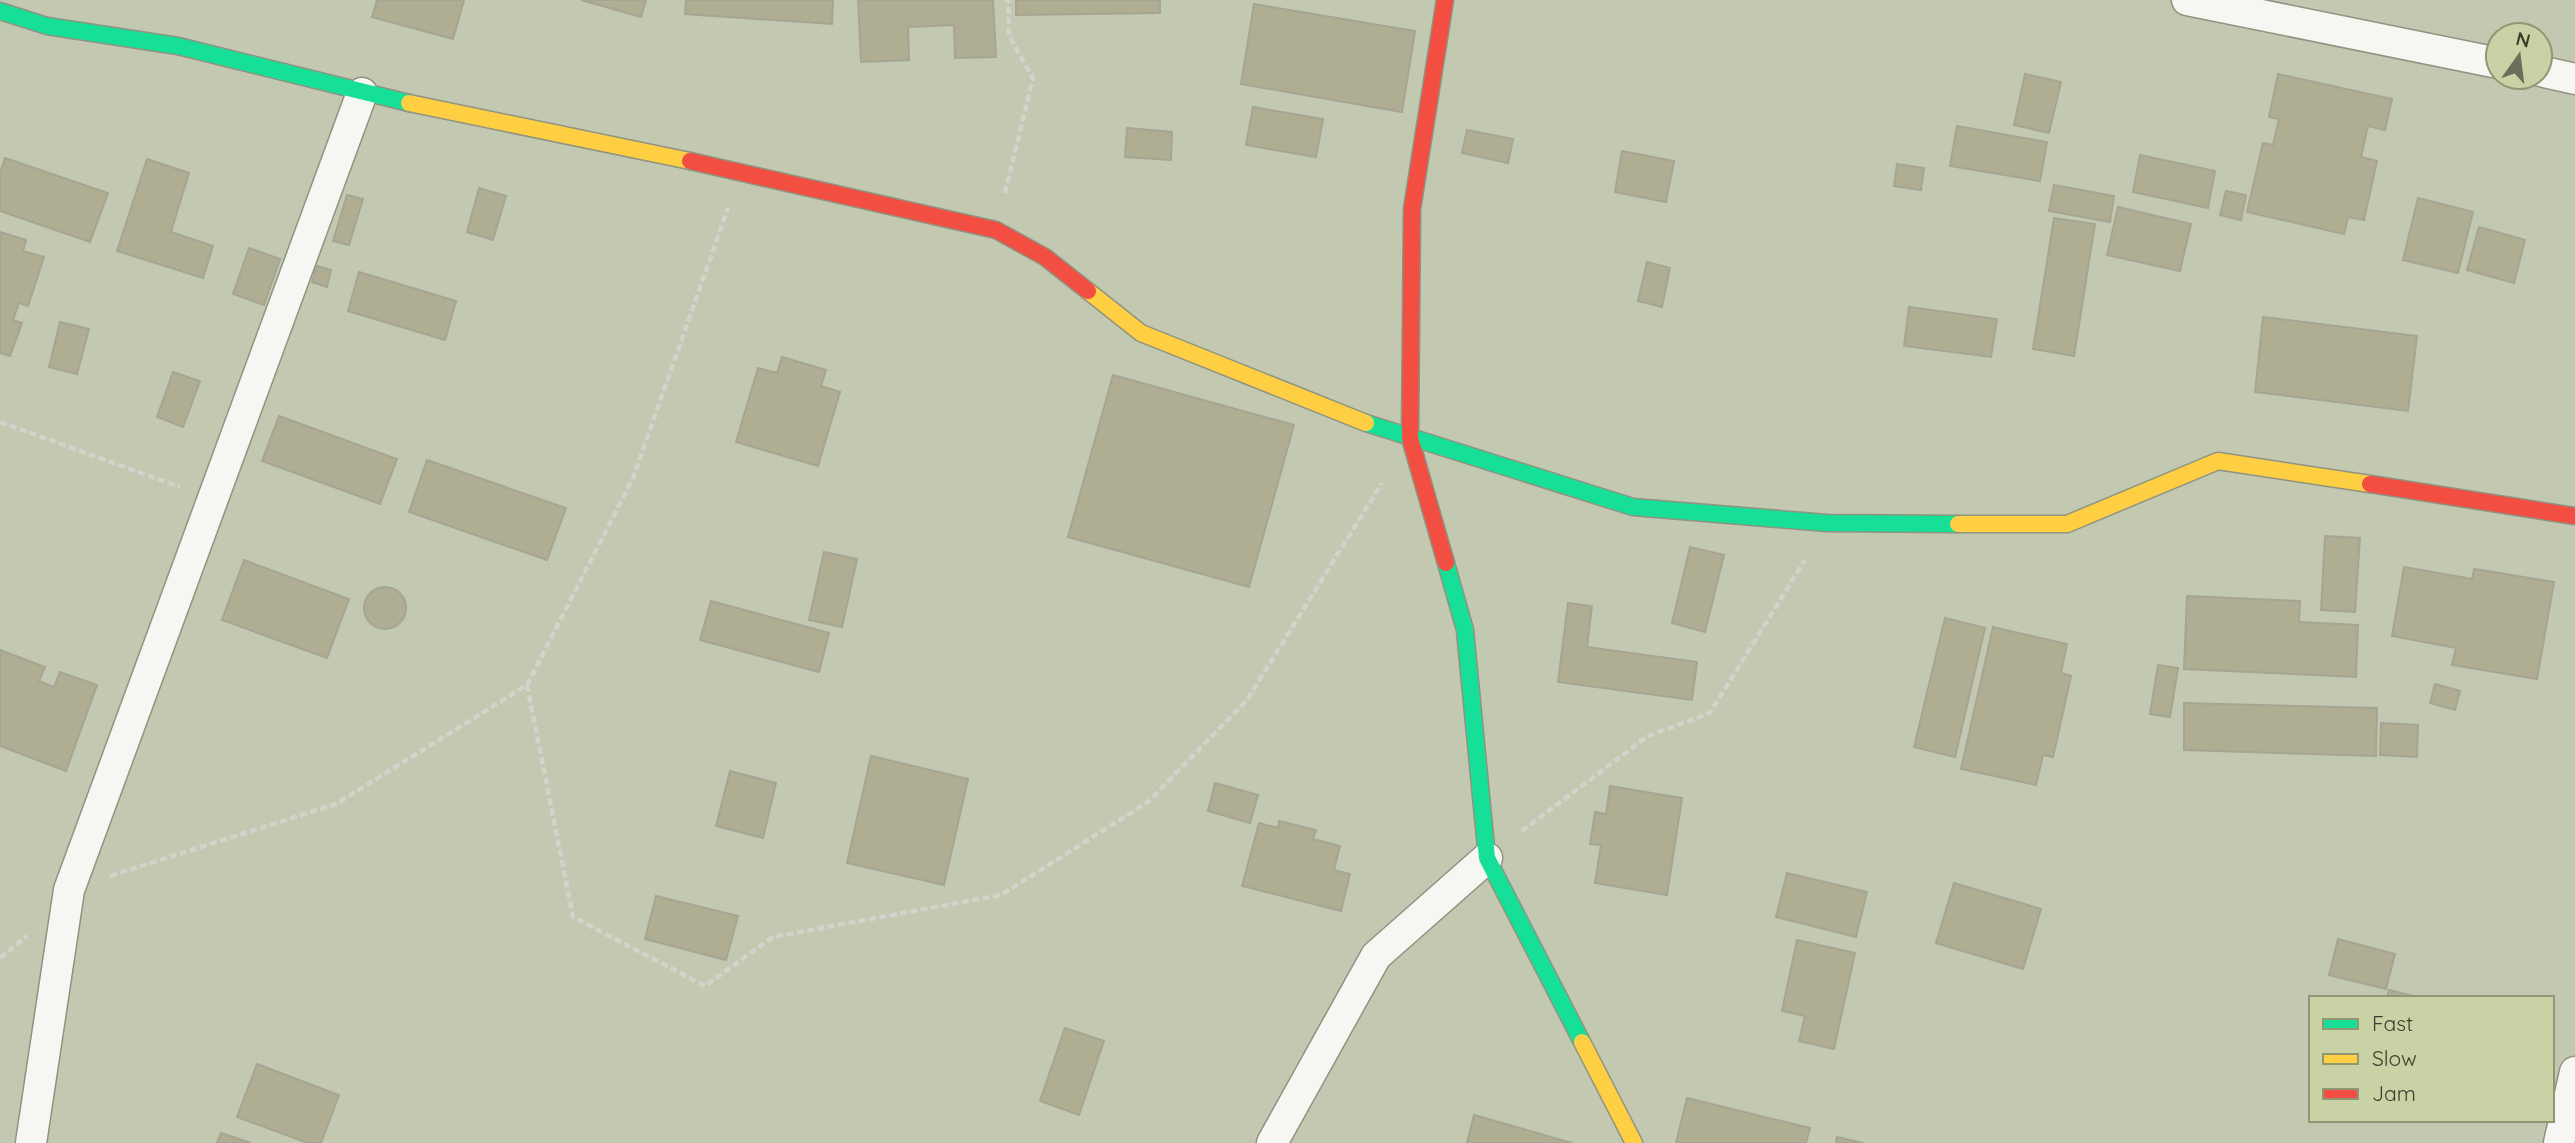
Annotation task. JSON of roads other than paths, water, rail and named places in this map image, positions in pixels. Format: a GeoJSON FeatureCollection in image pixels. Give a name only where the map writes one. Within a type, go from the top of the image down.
{"type":"FeatureCollection","features":[{"type":"Feature","properties":{"kind":"street"},"geometry":{"type":"LineString","coordinates":[[1445,0],[1412,209],[1410,438],[1465,630],[1487,858],[1634,1143]]}},
{"type":"Feature","properties":{"kind":"street"},"geometry":{"type":"LineString","coordinates":[[2187,0],[2484,60]]}},
{"type":"Feature","properties":{"kind":"street"},"geometry":{"type":"LineString","coordinates":[[0,11],[47,26],[178,46],[362,93],[741,172],[996,230],[1045,257],[1141,333],[1346,417],[1633,507],[1827,523],[2067,524],[2218,461],[2575,516]]}},
{"type":"Feature","properties":{"kind":"street"},"geometry":{"type":"LineString","coordinates":[[2554,75],[2575,79]]}},
{"type":"Feature","properties":{"kind":"street"},"geometry":{"type":"LineString","coordinates":[[31,1143],[69,890],[362,93]]}},
{"type":"Feature","properties":{"kind":"street"},"geometry":{"type":"LineString","coordinates":[[1272,1143],[1376,956],[1487,858]]}},
{"type":"Feature","properties":{"kind":"street"},"geometry":{"type":"LineString","coordinates":[[2559,1143],[2575,1072]]}}]}
